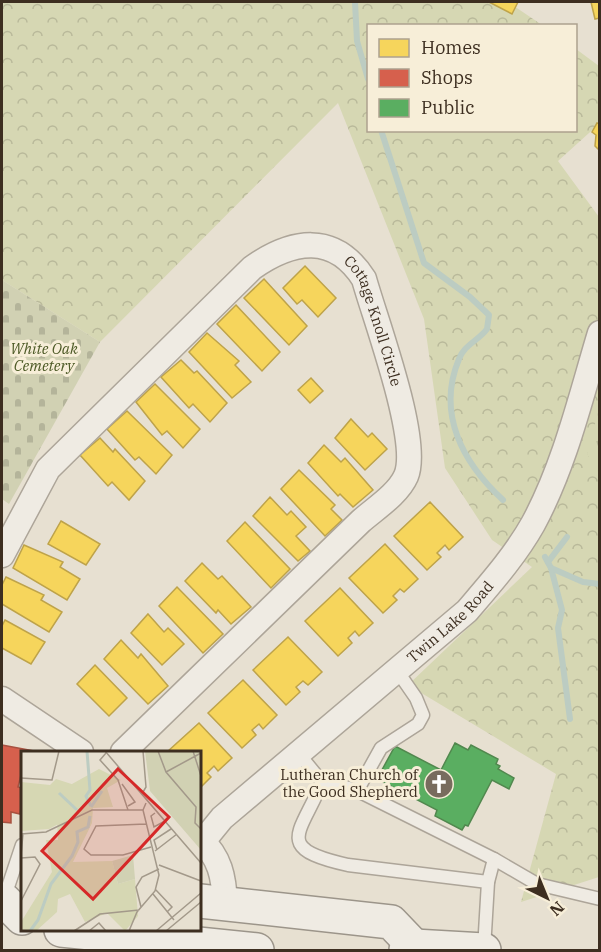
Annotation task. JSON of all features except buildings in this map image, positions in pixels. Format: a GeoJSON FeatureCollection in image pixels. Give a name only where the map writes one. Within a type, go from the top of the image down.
{"type":"FeatureCollection","features":[{"type":"Feature","properties":{"kind":"main road"},"geometry":{"type":"LineString","coordinates":[[212,902],[391,922],[410,948],[484,950]]}},
{"type":"Feature","properties":{"kind":"main road"},"geometry":{"type":"LineString","coordinates":[[70,931],[257,951]]}},
{"type":"Feature","properties":{"kind":"street","name":"Cottage Knoll Circle"},"geometry":{"type":"LineString","coordinates":[[2,555],[48,469],[60,455],[252,268],[279,251],[307,244],[332,249],[353,263],[364,279],[406,422],[410,462],[401,486],[361,521],[125,751]]}},
{"type":"Feature","properties":{"kind":"street","name":"Twin Lake Road"},"geometry":{"type":"LineString","coordinates":[[201,841],[222,818],[398,672],[467,611],[498,575],[533,524],[559,464],[600,333]]}},
{"type":"Feature","properties":{"kind":"street"},"geometry":{"type":"LineString","coordinates":[[2,699],[78,751]]}},
{"type":"Feature","properties":{"kind":"street"},"geometry":{"type":"LineString","coordinates":[[201,843],[214,854],[224,876],[212,902]]}},
{"type":"Feature","properties":{"kind":"lane"},"geometry":{"type":"LineString","coordinates":[[357,791],[381,748],[418,724],[423,715],[416,698],[398,672]]}},
{"type":"Feature","properties":{"kind":"lane"},"geometry":{"type":"LineString","coordinates":[[299,754],[322,782],[357,791],[494,859],[537,884],[600,899]]}},
{"type":"Feature","properties":{"kind":"lane"},"geometry":{"type":"LineString","coordinates":[[322,782],[314,803],[299,826],[297,840],[302,849],[326,860],[348,865],[488,882]]}},
{"type":"Feature","properties":{"kind":"lane"},"geometry":{"type":"LineString","coordinates":[[13,903],[21,851]]}},
{"type":"Feature","properties":{"kind":"lane"},"geometry":{"type":"LineString","coordinates":[[484,950],[488,882],[494,859]]}},
{"type":"Feature","properties":{"kind":"green space"},"geometry":{"type":"Polygon","coordinates":[[[2,2],[508,2],[541,24],[367,24],[367,132],[577,132],[577,50],[599,66],[599,124],[558,161],[599,217],[599,877],[521,902],[556,774],[408,685],[532,567],[492,540],[445,468],[424,319],[338,103],[100,342],[2,280],[2,2]]]}},
{"type":"Feature","properties":{"kind":"green space","name":"White Oak Cemetery"},"geometry":{"type":"Polygon","coordinates":[[[2,280],[100,342],[9,504],[2,499],[2,280]]]}},
{"type":"Feature","properties":{"kind":"green space"},"geometry":{"type":"Polygon","coordinates":[[[599,409],[599,473],[587,454],[599,409]]]}},
{"type":"Feature","properties":{"kind":"waterway"},"geometry":{"type":"LineString","coordinates":[[355,2],[357,41],[367,76]]}},
{"type":"Feature","properties":{"kind":"waterway"},"geometry":{"type":"LineString","coordinates":[[382,132],[424,263],[470,297],[489,315],[487,329],[464,350],[459,359],[453,379],[452,418],[465,454],[489,486],[503,500]]}},
{"type":"Feature","properties":{"kind":"waterway"},"geometry":{"type":"LineString","coordinates":[[548,562],[567,537]]}},
{"type":"Feature","properties":{"kind":"waterway"},"geometry":{"type":"LineString","coordinates":[[545,557],[551,568],[562,610],[558,628],[570,719]]}},
{"type":"Feature","properties":{"kind":"waterway"},"geometry":{"type":"LineString","coordinates":[[551,568],[583,582],[600,584]]}},
{"type":"Feature","properties":{"kind":"place","name":"Lutheran Church of the Good Shepherd"},"geometry":{"type":"Point","coordinates":[439,784]}}]}
